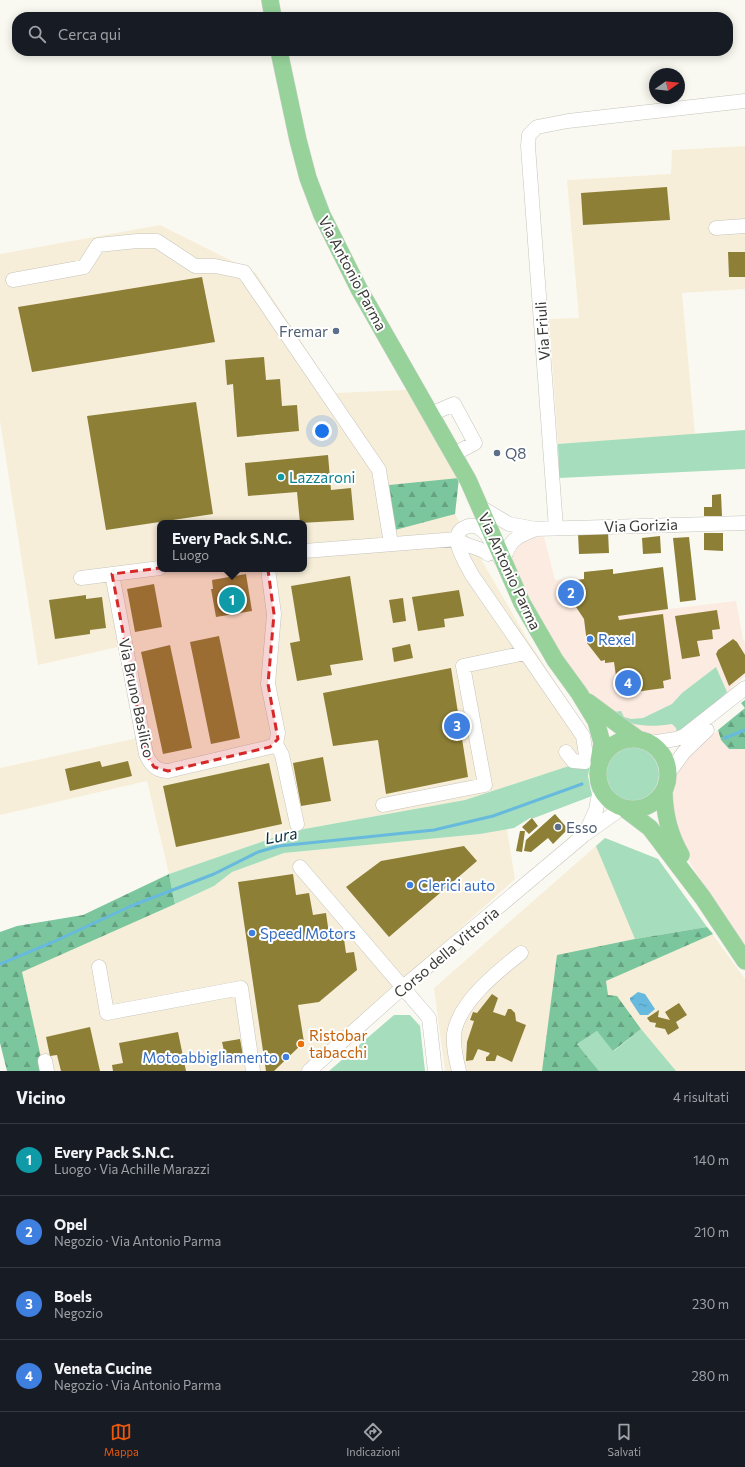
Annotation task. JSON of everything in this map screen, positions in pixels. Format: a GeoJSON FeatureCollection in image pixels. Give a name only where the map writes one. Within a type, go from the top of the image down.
{"type":"FeatureCollection","features":[{"type":"Feature","properties":{"kind":"main road"},"geometry":{"type":"LineString","coordinates":[[270,0],[272,12]]}},
{"type":"Feature","properties":{"kind":"main road","name":"Via Antonio Parma"},"geometry":{"type":"LineString","coordinates":[[280,56],[298,140],[308,178],[322,215],[359,289],[468,480],[482,508],[503,562],[522,603],[555,660],[580,693],[599,729],[602,743],[599,761]]}},
{"type":"Feature","properties":{"kind":"main road","name":"Via Antonio Parma"},"geometry":{"type":"LineString","coordinates":[[468,480],[476,526],[510,604],[540,647],[555,660]]}},
{"type":"Feature","properties":{"kind":"main road","name":"Via Antonio Parma"},"geometry":{"type":"LineString","coordinates":[[580,693],[603,714],[644,741]]}},
{"type":"Feature","properties":{"kind":"main road"},"geometry":{"type":"LineString","coordinates":[[703,898],[671,835],[665,812],[666,782],[663,756],[644,741],[624,739],[612,745],[599,761],[597,775],[600,789],[609,800],[624,808],[650,828],[703,898],[745,961]]}},
{"type":"Feature","properties":{"kind":"main road"},"geometry":{"type":"LineString","coordinates":[[624,808],[634,809],[646,807],[657,800],[666,782]]}},
{"type":"Feature","properties":{"kind":"street","name":"Via Friuli"},"geometry":{"type":"LineString","coordinates":[[556,528],[528,146],[529,135],[537,127],[568,121],[745,101]]}},
{"type":"Feature","properties":{"kind":"street"},"geometry":{"type":"LineString","coordinates":[[716,228],[745,226]]}},
{"type":"Feature","properties":{"kind":"street"},"geometry":{"type":"LineString","coordinates":[[13,280],[84,266],[98,245],[137,241],[157,241],[195,266],[215,266],[244,272],[379,470],[391,544]]}},
{"type":"Feature","properties":{"kind":"street"},"geometry":{"type":"LineString","coordinates":[[431,414],[454,404],[475,443],[454,454]]}},
{"type":"Feature","properties":{"kind":"street","name":"Via Gorizia"},"geometry":{"type":"LineString","coordinates":[[482,508],[509,524],[536,529],[745,523]]}},
{"type":"Feature","properties":{"kind":"street"},"geometry":{"type":"LineString","coordinates":[[503,562],[498,557],[484,531],[476,526],[469,526],[462,529],[458,533],[457,538],[461,553],[472,575],[583,736],[586,755],[585,762],[573,761],[566,752]]}},
{"type":"Feature","properties":{"kind":"street","name":"Via Gorizia"},"geometry":{"type":"LineString","coordinates":[[503,562],[511,542],[518,536],[536,529]]}},
{"type":"Feature","properties":{"kind":"street"},"geometry":{"type":"LineString","coordinates":[[307,551],[457,538],[463,543],[480,548],[488,554]]}},
{"type":"Feature","properties":{"kind":"street"},"geometry":{"type":"LineString","coordinates":[[81,578],[157,568]]}},
{"type":"Feature","properties":{"kind":"street"},"geometry":{"type":"LineString","coordinates":[[268,572],[274,614],[268,684],[278,733],[276,744],[282,755],[297,824]]}},
{"type":"Feature","properties":{"kind":"street","name":"Via Bruno Basilico"},"geometry":{"type":"LineString","coordinates":[[112,574],[146,754],[154,767],[168,771],[270,747],[276,744]]}},
{"type":"Feature","properties":{"kind":"street"},"geometry":{"type":"LineString","coordinates":[[383,805],[485,785],[463,666],[525,653]]}},
{"type":"Feature","properties":{"kind":"street"},"geometry":{"type":"LineString","coordinates":[[644,741],[676,740],[684,736],[745,688]]}},
{"type":"Feature","properties":{"kind":"street"},"geometry":{"type":"LineString","coordinates":[[666,782],[687,748],[745,696]]}},
{"type":"Feature","properties":{"kind":"street","name":"Corso della Vittoria"},"geometry":{"type":"LineString","coordinates":[[584,835],[596,810],[600,789]]}},
{"type":"Feature","properties":{"kind":"street","name":"Corso della Vittoria"},"geometry":{"type":"LineString","coordinates":[[309,1071],[402,988],[584,835],[624,808]]}},
{"type":"Feature","properties":{"kind":"street"},"geometry":{"type":"LineString","coordinates":[[300,867],[429,1018],[435,1071]]}},
{"type":"Feature","properties":{"kind":"street"},"geometry":{"type":"LineString","coordinates":[[458,1071],[454,1049],[454,1033],[464,1011],[488,980],[521,953]]}},
{"type":"Feature","properties":{"kind":"street"},"geometry":{"type":"LineString","coordinates":[[99,967],[107,1013],[241,988],[253,1071]]}},
{"type":"Feature","properties":{"kind":"highlighted area"},"geometry":{"type":"Polygon","coordinates":[[[266,555],[274,614],[268,684],[278,739],[270,747],[168,771],[154,767],[146,754],[112,574],[266,555]]]}},
{"type":"Feature","properties":{"kind":"shaded area"},"geometry":{"type":"Polygon","coordinates":[[[745,146],[745,289],[682,293],[695,435],[558,444],[549,319],[579,318],[567,180],[671,174],[672,150],[745,146]]]}},
{"type":"Feature","properties":{"kind":"shaded area"},"geometry":{"type":"Polygon","coordinates":[[[160,225],[256,273],[335,393],[406,390],[459,478],[455,514],[526,637],[588,733],[590,764],[569,766],[465,800],[293,831],[169,874],[147,781],[0,815],[0,768],[137,738],[118,647],[38,665],[0,421],[0,254],[160,225]]]}},
{"type":"Feature","properties":{"kind":"shaded area"},"geometry":{"type":"Polygon","coordinates":[[[544,537],[555,580],[584,579],[584,572],[613,569],[614,574],[663,567],[668,609],[736,601],[743,639],[745,642],[745,676],[691,726],[662,737],[630,729],[585,691],[574,677],[516,581],[510,553],[527,538],[544,537]]]}},
{"type":"Feature","properties":{"kind":"shaded area"},"geometry":{"type":"Polygon","coordinates":[[[718,730],[721,740],[729,749],[745,749],[745,950],[685,855],[670,800],[679,763],[718,730]]]}},
{"type":"Feature","properties":{"kind":"shaded area"},"geometry":{"type":"Polygon","coordinates":[[[507,829],[515,879],[302,1071],[44,1071],[21,972],[214,886],[232,872],[284,853],[480,834],[507,829]]]}},
{"type":"Feature","properties":{"kind":"shaded area"},"geometry":{"type":"Polygon","coordinates":[[[605,838],[658,859],[745,979],[745,1071],[445,1071],[434,988],[605,838]]]}},
{"type":"Feature","properties":{"kind":"green space"},"geometry":{"type":"Polygon","coordinates":[[[745,430],[745,469],[559,478],[558,444],[745,430]]]}},
{"type":"Feature","properties":{"kind":"green space"},"geometry":{"type":"Polygon","coordinates":[[[459,478],[455,514],[395,530],[389,485],[459,478]]]}},
{"type":"Feature","properties":{"kind":"green space"},"geometry":{"type":"Polygon","coordinates":[[[716,667],[727,692],[691,726],[677,734],[676,728],[672,724],[649,726],[633,724],[619,717],[614,712],[621,711],[624,717],[631,719],[643,718],[672,704],[682,693],[716,667]]]}},
{"type":"Feature","properties":{"kind":"green space"},"geometry":{"type":"Polygon","coordinates":[[[745,700],[745,708],[741,703],[745,700]]]}},
{"type":"Feature","properties":{"kind":"green space"},"geometry":{"type":"Polygon","coordinates":[[[745,708],[745,749],[729,749],[721,740],[718,730],[745,708]]]}},
{"type":"Feature","properties":{"kind":"green space"},"geometry":{"type":"Polygon","coordinates":[[[632,747],[647,752],[651,755],[654,759],[659,774],[654,789],[651,793],[647,796],[632,801],[617,796],[613,793],[610,789],[605,774],[610,759],[613,755],[617,752],[632,747]]]}},
{"type":"Feature","properties":{"kind":"green space"},"geometry":{"type":"Polygon","coordinates":[[[590,764],[588,776],[592,796],[534,818],[530,818],[514,828],[480,834],[284,853],[232,872],[214,886],[175,904],[169,874],[293,831],[465,800],[569,766],[590,764]]]}},
{"type":"Feature","properties":{"kind":"green space"},"geometry":{"type":"Polygon","coordinates":[[[605,838],[658,859],[707,927],[635,939],[596,846],[605,838]]]}},
{"type":"Feature","properties":{"kind":"green space"},"geometry":{"type":"Polygon","coordinates":[[[169,874],[175,904],[22,972],[44,1071],[7,1071],[0,1043],[0,932],[17,926],[83,915],[169,874]]]}},
{"type":"Feature","properties":{"kind":"green space"},"geometry":{"type":"Polygon","coordinates":[[[707,927],[713,934],[606,981],[608,995],[617,996],[641,1029],[613,1051],[597,1031],[577,1044],[599,1071],[542,1071],[557,955],[635,939],[707,927]]]}},
{"type":"Feature","properties":{"kind":"green space"},"geometry":{"type":"Polygon","coordinates":[[[394,1015],[410,1015],[420,1026],[425,1071],[329,1071],[394,1015]]]}},
{"type":"Feature","properties":{"kind":"green space"},"geometry":{"type":"Polygon","coordinates":[[[641,1029],[676,1071],[599,1071],[577,1044],[597,1031],[614,1051],[641,1029]]]}},
{"type":"Feature","properties":{"kind":"water"},"geometry":{"type":"Polygon","coordinates":[[[638,992],[645,994],[655,1009],[648,1015],[640,1015],[630,1000],[630,998],[638,992]]]}},
{"type":"Feature","properties":{"kind":"building"},"geometry":{"type":"Polygon","coordinates":[[[667,187],[670,220],[583,225],[581,193],[667,187]]]}},
{"type":"Feature","properties":{"kind":"building"},"geometry":{"type":"Polygon","coordinates":[[[728,252],[745,252],[745,277],[729,277],[728,252]]]}},
{"type":"Feature","properties":{"kind":"building"},"geometry":{"type":"Polygon","coordinates":[[[202,277],[215,342],[32,372],[18,307],[202,277]]]}},
{"type":"Feature","properties":{"kind":"building"},"geometry":{"type":"Polygon","coordinates":[[[264,357],[266,380],[280,379],[282,406],[297,405],[299,431],[237,437],[233,384],[227,385],[225,360],[264,357]]]}},
{"type":"Feature","properties":{"kind":"building"},"geometry":{"type":"Polygon","coordinates":[[[196,402],[213,514],[173,520],[157,520],[157,522],[106,530],[87,416],[196,402]]]}},
{"type":"Feature","properties":{"kind":"building"},"geometry":{"type":"Polygon","coordinates":[[[328,455],[331,490],[351,488],[354,520],[307,523],[307,520],[300,520],[297,492],[248,496],[245,463],[328,455]]]}},
{"type":"Feature","properties":{"kind":"building"},"geometry":{"type":"Polygon","coordinates":[[[721,494],[722,516],[704,516],[704,507],[712,507],[712,495],[721,494]]]}},
{"type":"Feature","properties":{"kind":"building"},"geometry":{"type":"Polygon","coordinates":[[[608,532],[609,553],[579,554],[578,533],[608,532]]]}},
{"type":"Feature","properties":{"kind":"building"},"geometry":{"type":"Polygon","coordinates":[[[704,533],[723,533],[723,551],[704,550],[704,533]]]}},
{"type":"Feature","properties":{"kind":"building"},"geometry":{"type":"Polygon","coordinates":[[[660,536],[661,553],[643,554],[642,538],[660,536]]]}},
{"type":"Feature","properties":{"kind":"building"},"geometry":{"type":"Polygon","coordinates":[[[689,537],[696,600],[680,602],[673,538],[689,537]]]}},
{"type":"Feature","properties":{"kind":"building"},"geometry":{"type":"Polygon","coordinates":[[[663,567],[668,609],[618,616],[619,620],[663,614],[671,679],[663,681],[664,688],[635,692],[616,676],[614,662],[605,663],[605,660],[601,661],[587,643],[584,619],[562,586],[570,581],[584,579],[584,572],[613,569],[613,574],[663,567]]]}},
{"type":"Feature","properties":{"kind":"building"},"geometry":{"type":"Polygon","coordinates":[[[246,574],[252,611],[216,617],[211,589],[213,589],[212,580],[246,574]]]}},
{"type":"Feature","properties":{"kind":"building"},"geometry":{"type":"Polygon","coordinates":[[[350,576],[363,660],[330,665],[332,675],[297,681],[290,643],[300,641],[291,586],[350,576]]]}},
{"type":"Feature","properties":{"kind":"building"},"geometry":{"type":"Polygon","coordinates":[[[154,584],[162,627],[135,632],[127,589],[154,584]]]}},
{"type":"Feature","properties":{"kind":"building"},"geometry":{"type":"Polygon","coordinates":[[[459,590],[464,616],[444,619],[445,627],[418,631],[412,597],[459,590]]]}},
{"type":"Feature","properties":{"kind":"building"},"geometry":{"type":"Polygon","coordinates":[[[86,595],[86,599],[102,597],[106,628],[90,630],[90,634],[55,639],[49,600],[86,595]]]}},
{"type":"Feature","properties":{"kind":"building"},"geometry":{"type":"Polygon","coordinates":[[[403,598],[406,621],[393,623],[389,600],[403,598]]]}},
{"type":"Feature","properties":{"kind":"building"},"geometry":{"type":"Polygon","coordinates":[[[717,610],[720,629],[712,630],[713,639],[697,641],[700,656],[682,659],[675,616],[717,610]]]}},
{"type":"Feature","properties":{"kind":"building"},"geometry":{"type":"Polygon","coordinates":[[[219,636],[240,738],[211,744],[190,642],[219,636]]]}},
{"type":"Feature","properties":{"kind":"building"},"geometry":{"type":"Polygon","coordinates":[[[733,639],[737,642],[745,655],[745,673],[729,686],[716,654],[718,650],[733,639]]]}},
{"type":"Feature","properties":{"kind":"building"},"geometry":{"type":"Polygon","coordinates":[[[410,644],[413,658],[394,662],[392,648],[410,644]]]}},
{"type":"Feature","properties":{"kind":"building"},"geometry":{"type":"Polygon","coordinates":[[[170,645],[192,748],[163,754],[141,652],[170,645]]]}},
{"type":"Feature","properties":{"kind":"building"},"geometry":{"type":"Polygon","coordinates":[[[451,668],[468,777],[386,794],[378,740],[333,746],[323,693],[451,668]]]}},
{"type":"Feature","properties":{"kind":"building"},"geometry":{"type":"Polygon","coordinates":[[[323,757],[331,801],[301,806],[293,763],[323,757]]]}},
{"type":"Feature","properties":{"kind":"building"},"geometry":{"type":"Polygon","coordinates":[[[100,761],[102,767],[128,761],[132,776],[70,791],[65,769],[100,761]]]}},
{"type":"Feature","properties":{"kind":"building"},"geometry":{"type":"Polygon","coordinates":[[[269,763],[282,824],[176,847],[163,786],[269,763]]]}},
{"type":"Feature","properties":{"kind":"building"},"geometry":{"type":"Polygon","coordinates":[[[555,814],[568,829],[553,844],[548,838],[531,852],[524,851],[526,840],[555,814]]]}},
{"type":"Feature","properties":{"kind":"building"},"geometry":{"type":"Polygon","coordinates":[[[532,818],[538,826],[529,834],[522,827],[532,818]]]}},
{"type":"Feature","properties":{"kind":"building"},"geometry":{"type":"Polygon","coordinates":[[[520,831],[525,831],[522,852],[516,851],[520,831]]]}},
{"type":"Feature","properties":{"kind":"building"},"geometry":{"type":"Polygon","coordinates":[[[464,846],[477,861],[389,937],[346,887],[381,861],[464,846]]]}},
{"type":"Feature","properties":{"kind":"building"},"geometry":{"type":"Polygon","coordinates":[[[293,874],[296,895],[309,893],[313,915],[326,913],[329,934],[343,932],[346,953],[354,952],[357,970],[319,1002],[298,1005],[304,1042],[274,1071],[266,1071],[238,882],[293,874]]]}},
{"type":"Feature","properties":{"kind":"building"},"geometry":{"type":"Polygon","coordinates":[[[492,994],[498,998],[493,1012],[505,1016],[508,1009],[511,1009],[515,1013],[516,1021],[526,1025],[512,1062],[497,1055],[495,1061],[486,1061],[486,1057],[490,1053],[478,1049],[473,1060],[466,1061],[467,1042],[474,1021],[470,1020],[473,1012],[477,1013],[492,994]]]}},
{"type":"Feature","properties":{"kind":"building"},"geometry":{"type":"Polygon","coordinates":[[[679,1003],[687,1015],[676,1022],[679,1028],[668,1035],[665,1029],[655,1027],[656,1023],[650,1022],[647,1018],[659,1010],[658,1017],[670,1020],[665,1012],[679,1003]]]}},
{"type":"Feature","properties":{"kind":"building"},"geometry":{"type":"Polygon","coordinates":[[[90,1027],[100,1071],[61,1071],[57,1055],[50,1056],[46,1037],[90,1027]]]}},
{"type":"Feature","properties":{"kind":"building"},"geometry":{"type":"Polygon","coordinates":[[[178,1032],[186,1071],[113,1071],[112,1065],[123,1063],[119,1043],[178,1032]]]}},
{"type":"Feature","properties":{"kind":"building"},"geometry":{"type":"Polygon","coordinates":[[[240,1039],[244,1061],[227,1064],[222,1042],[240,1039]]]}},
{"type":"Feature","properties":{"kind":"waterway","name":"Lura"},"geometry":{"type":"LineString","coordinates":[[725,738],[745,730]]}},
{"type":"Feature","properties":{"kind":"waterway","name":"Lura"},"geometry":{"type":"LineString","coordinates":[[0,964],[53,942],[131,906],[214,874],[258,852],[279,846],[434,830],[493,816],[582,784]]}},
{"type":"Feature","properties":{"kind":"place","name":"Fremar"},"geometry":{"type":"Point","coordinates":[336,331]}},
{"type":"Feature","properties":{"kind":"place","name":"Q8"},"geometry":{"type":"Point","coordinates":[497,453]}},
{"type":"Feature","properties":{"kind":"place","name":"Lazzaroni"},"geometry":{"type":"Point","coordinates":[281,477]}},
{"type":"Feature","properties":{"kind":"place","name":"Opel"},"geometry":{"type":"Point","coordinates":[571,593]}},
{"type":"Feature","properties":{"kind":"place","name":"Every Pack S.N.C."},"geometry":{"type":"Point","coordinates":[232,600]}},
{"type":"Feature","properties":{"kind":"place","name":"Rexel"},"geometry":{"type":"Point","coordinates":[590,639]}},
{"type":"Feature","properties":{"kind":"place","name":"Veneta Cucine"},"geometry":{"type":"Point","coordinates":[628,683]}},
{"type":"Feature","properties":{"kind":"place","name":"Boels"},"geometry":{"type":"Point","coordinates":[457,726]}},
{"type":"Feature","properties":{"kind":"place","name":"Esso"},"geometry":{"type":"Point","coordinates":[558,827]}},
{"type":"Feature","properties":{"kind":"place","name":"Clerici auto"},"geometry":{"type":"Point","coordinates":[410,885]}},
{"type":"Feature","properties":{"kind":"place","name":"Speed Motors"},"geometry":{"type":"Point","coordinates":[252,933]}},
{"type":"Feature","properties":{"kind":"place","name":"Ristobar tabacchi"},"geometry":{"type":"Point","coordinates":[301,1044]}},
{"type":"Feature","properties":{"kind":"place","name":"Motoabbigliamento"},"geometry":{"type":"Point","coordinates":[286,1057]}}]}
